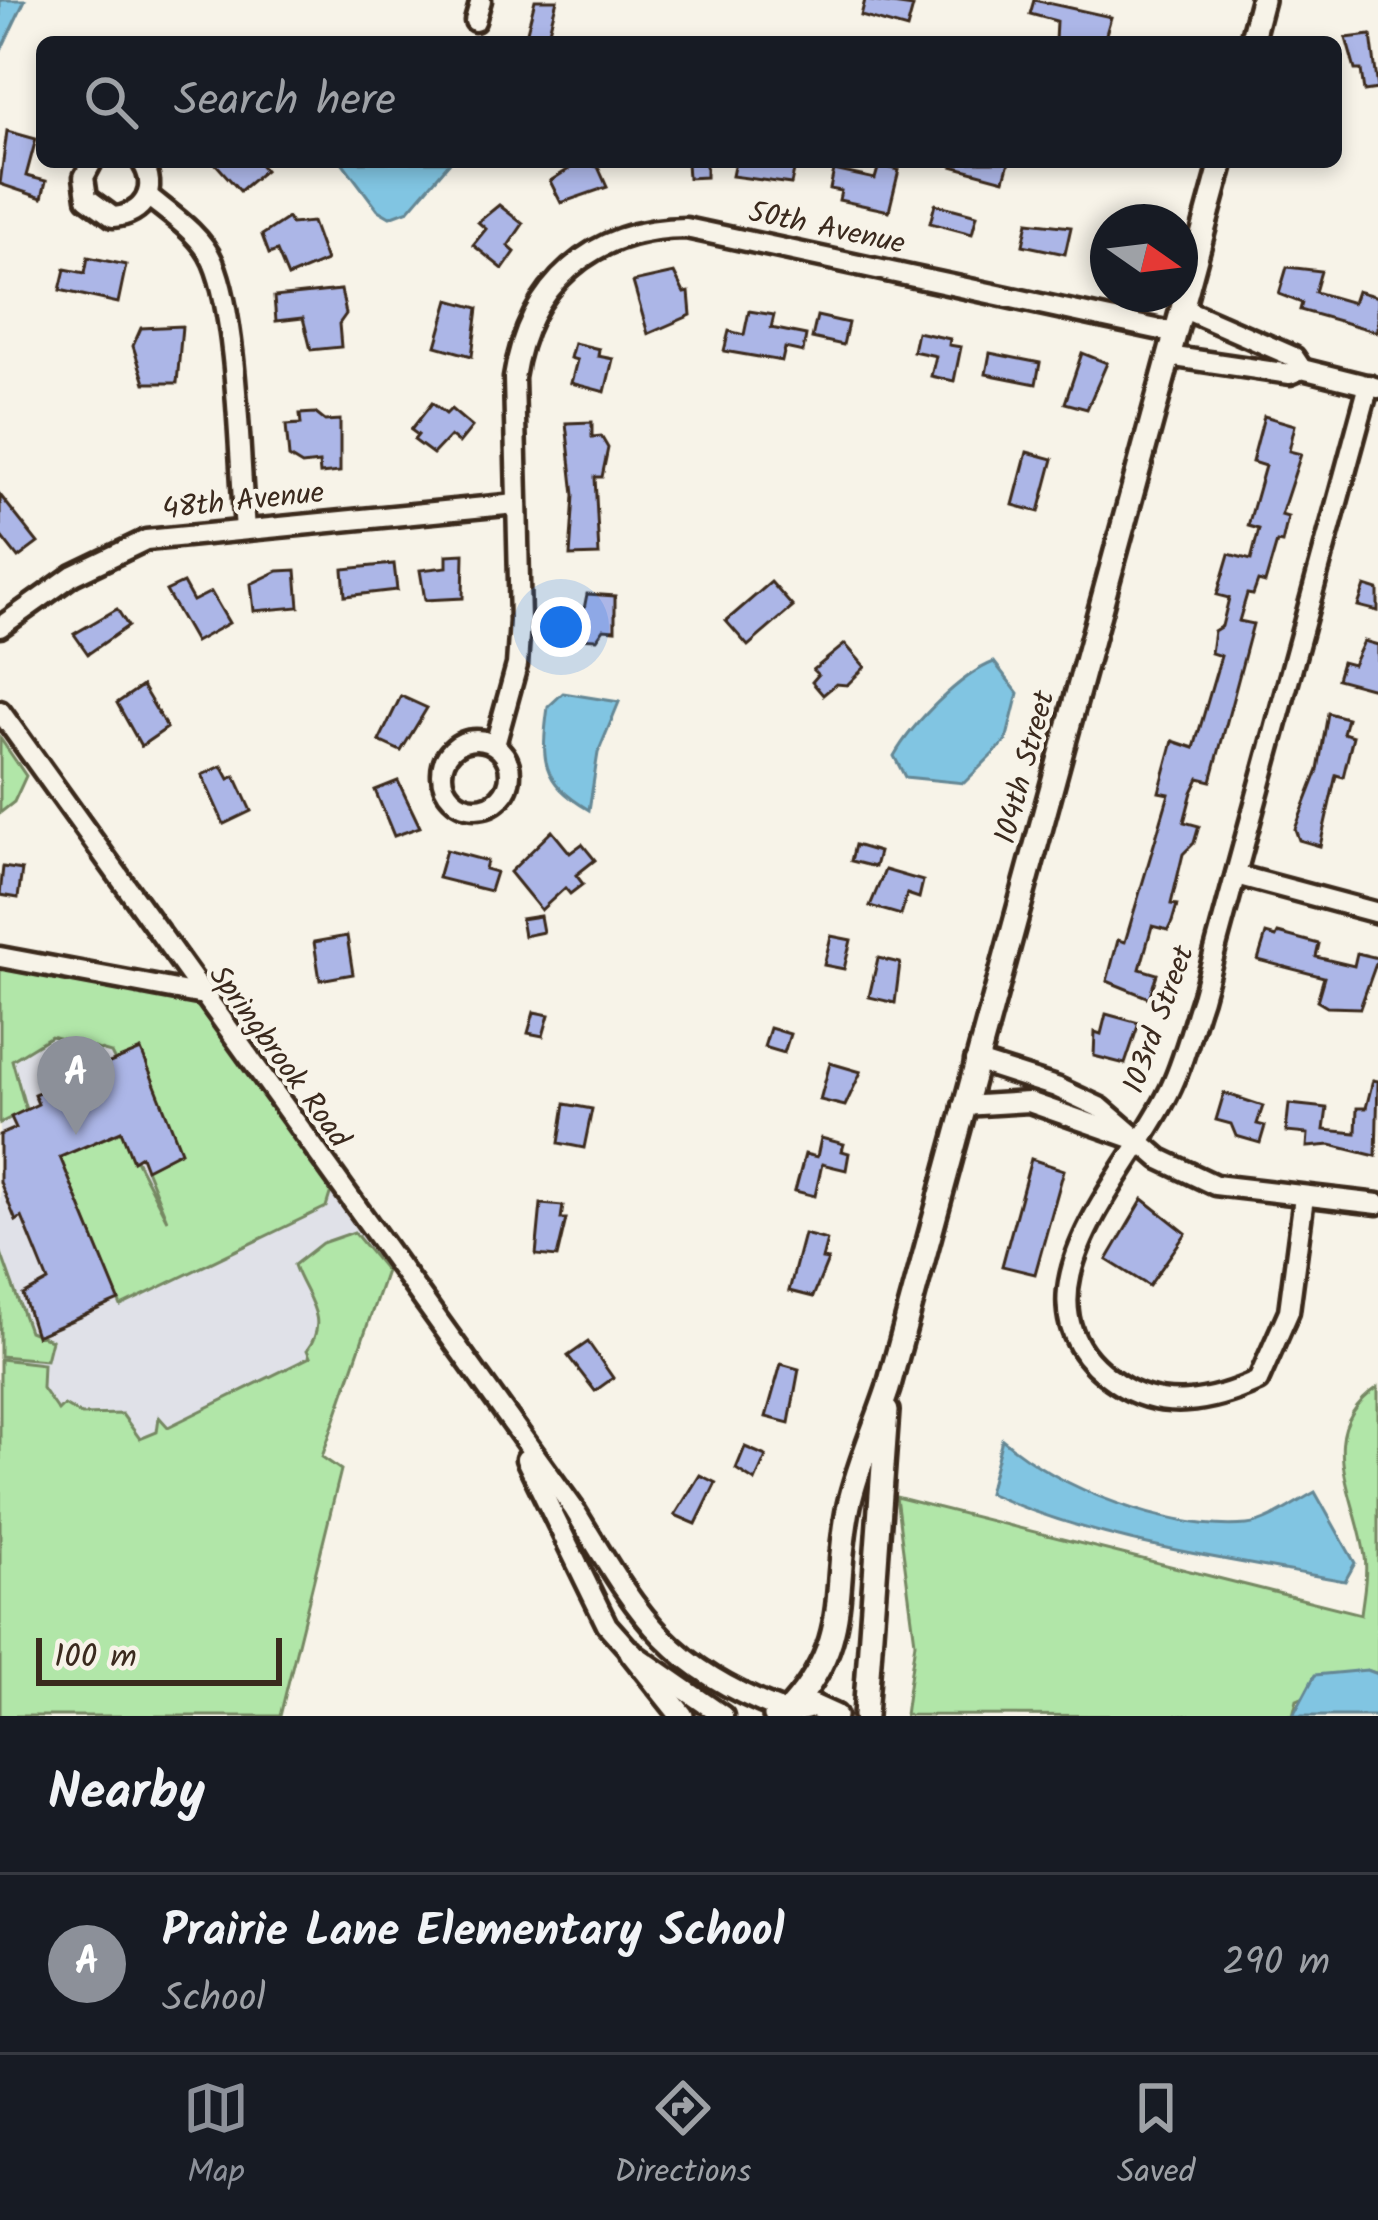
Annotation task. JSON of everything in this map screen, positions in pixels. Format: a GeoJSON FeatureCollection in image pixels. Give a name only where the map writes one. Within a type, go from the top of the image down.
{"type":"FeatureCollection","features":[{"type":"Feature","properties":{"kind":"main road"},"geometry":{"type":"LineString","coordinates":[[1253,36],[1262,0]]}},
{"type":"Feature","properties":{"kind":"main road","name":"104th Street"},"geometry":{"type":"LineString","coordinates":[[1198,250],[1220,168]]}},
{"type":"Feature","properties":{"kind":"main road","name":"104th Street"},"geometry":{"type":"LineString","coordinates":[[783,1712],[815,1681],[831,1647],[848,1510],[888,1389],[1181,312]]}},
{"type":"Feature","properties":{"kind":"main road","name":"104th Street"},"geometry":{"type":"LineString","coordinates":[[867,1712],[888,1389]]}},
{"type":"Feature","properties":{"kind":"main road"},"geometry":{"type":"LineString","coordinates":[[631,1652],[682,1716]]}},
{"type":"Feature","properties":{"kind":"main road"},"geometry":{"type":"LineString","coordinates":[[783,1712],[813,1706],[835,1716]]}},
{"type":"Feature","properties":{"kind":"street"},"geometry":{"type":"LineString","coordinates":[[475,20],[481,0]]}},
{"type":"Feature","properties":{"kind":"street"},"geometry":{"type":"LineString","coordinates":[[90,168],[84,188],[102,214],[124,216],[148,196],[146,168]]}},
{"type":"Feature","properties":{"kind":"street"},"geometry":{"type":"LineString","coordinates":[[148,196],[195,236],[213,262],[226,316],[245,529]]}},
{"type":"Feature","properties":{"kind":"street","name":"50th Avenue"},"geometry":{"type":"LineString","coordinates":[[516,504],[518,348],[531,314],[562,271],[612,240],[662,228],[686,228],[1175,333]]}},
{"type":"Feature","properties":{"kind":"street"},"geometry":{"type":"LineString","coordinates":[[1191,312],[1294,357],[1302,369]]}},
{"type":"Feature","properties":{"kind":"street"},"geometry":{"type":"LineString","coordinates":[[1168,356],[1290,374],[1302,369],[1373,386]]}},
{"type":"Feature","properties":{"kind":"street","name":"103rd Street"},"geometry":{"type":"LineString","coordinates":[[1304,1197],[1289,1311],[1258,1382],[1223,1397],[1184,1403],[1133,1394],[1101,1372],[1076,1340],[1067,1304],[1072,1259],[1169,1094],[1237,875],[1373,386]]}},
{"type":"Feature","properties":{"kind":"street"},"geometry":{"type":"LineString","coordinates":[[495,745],[519,642],[516,504]]}},
{"type":"Feature","properties":{"kind":"street","name":"48th Avenue"},"geometry":{"type":"LineString","coordinates":[[0,627],[73,574],[146,540],[516,504]]}},
{"type":"Feature","properties":{"kind":"street","name":"Springbrook Road"},"geometry":{"type":"LineString","coordinates":[[0,711],[198,994],[574,1510],[638,1615],[662,1641],[740,1694],[783,1712]]}},
{"type":"Feature","properties":{"kind":"street"},"geometry":{"type":"LineString","coordinates":[[1237,875],[1378,913]]}},
{"type":"Feature","properties":{"kind":"street"},"geometry":{"type":"LineString","coordinates":[[0,957],[198,994]]}},
{"type":"Feature","properties":{"kind":"street"},"geometry":{"type":"LineString","coordinates":[[975,1061],[1056,1087],[1101,1108],[1160,1159],[1215,1185],[1378,1204]]}},
{"type":"Feature","properties":{"kind":"street"},"geometry":{"type":"LineString","coordinates":[[963,1106],[1029,1102],[1139,1142]]}},
{"type":"Feature","properties":{"kind":"street","name":"Springbrook Road"},"geometry":{"type":"LineString","coordinates":[[515,1433],[583,1584],[607,1625],[631,1652],[723,1716]]}},
{"type":"Feature","properties":{"kind":"shaded area"},"geometry":{"type":"Polygon","coordinates":[[[0,957],[198,994],[390,1259],[276,1590],[0,1594],[0,957]]]}},
{"type":"Feature","properties":{"kind":"green space"},"geometry":{"type":"Polygon","coordinates":[[[0,738],[26,776],[14,802],[0,813],[0,738]]]}},
{"type":"Feature","properties":{"kind":"green space"},"geometry":{"type":"Polygon","coordinates":[[[0,957],[198,994],[334,1181],[326,1207],[121,1306],[60,1157],[121,1131],[167,1220],[146,1169],[180,1151],[141,1051],[115,1061],[111,1053],[51,1036],[12,1060],[26,1110],[0,1123],[0,957]]]}},
{"type":"Feature","properties":{"kind":"green space"},"geometry":{"type":"Polygon","coordinates":[[[354,1232],[386,1271],[322,1457],[341,1470],[280,1716],[0,1716],[0,1359],[43,1364],[42,1388],[58,1411],[64,1405],[81,1415],[122,1414],[140,1439],[157,1432],[159,1417],[168,1427],[310,1357],[307,1350],[317,1328],[316,1317],[294,1265],[322,1243],[354,1232]]]}},
{"type":"Feature","properties":{"kind":"green space"},"geometry":{"type":"Polygon","coordinates":[[[0,1250],[29,1331],[51,1340],[46,1360],[0,1356],[0,1250]]]}},
{"type":"Feature","properties":{"kind":"green space"},"geometry":{"type":"Polygon","coordinates":[[[1378,1387],[1378,1674],[1367,1670],[1297,1700],[1293,1716],[905,1715],[915,1642],[896,1497],[1361,1614],[1366,1564],[1343,1465],[1343,1444],[1358,1405],[1378,1387]]]}},
{"type":"Feature","properties":{"kind":"water"},"geometry":{"type":"Polygon","coordinates":[[[0,0],[25,0],[0,52],[0,0]]]}},
{"type":"Feature","properties":{"kind":"water"},"geometry":{"type":"Polygon","coordinates":[[[346,168],[445,168],[409,210],[390,217],[378,210],[346,168]]]}},
{"type":"Feature","properties":{"kind":"water"},"geometry":{"type":"Polygon","coordinates":[[[994,662],[1018,693],[1006,741],[964,783],[905,777],[894,756],[912,730],[952,689],[994,662]]]}},
{"type":"Feature","properties":{"kind":"water"},"geometry":{"type":"Polygon","coordinates":[[[563,693],[619,702],[598,753],[589,810],[553,779],[545,755],[548,707],[563,693]]]}},
{"type":"Feature","properties":{"kind":"water"},"geometry":{"type":"Polygon","coordinates":[[[1002,1439],[1026,1458],[1085,1490],[1184,1521],[1247,1525],[1315,1492],[1355,1563],[1345,1581],[1164,1548],[1031,1510],[988,1493],[1002,1439]]]}},
{"type":"Feature","properties":{"kind":"water"},"geometry":{"type":"Polygon","coordinates":[[[1367,1670],[1378,1674],[1378,1716],[1293,1716],[1315,1675],[1367,1670]]]}},
{"type":"Feature","properties":{"kind":"building"},"geometry":{"type":"Polygon","coordinates":[[[535,0],[557,0],[548,36],[526,36],[535,0]]]}},
{"type":"Feature","properties":{"kind":"building"},"geometry":{"type":"Polygon","coordinates":[[[865,0],[913,7],[907,29],[861,16],[865,0]]]}},
{"type":"Feature","properties":{"kind":"building"},"geometry":{"type":"Polygon","coordinates":[[[1034,0],[1111,17],[1105,36],[1055,36],[1056,21],[1030,14],[1034,0]]]}},
{"type":"Feature","properties":{"kind":"building"},"geometry":{"type":"Polygon","coordinates":[[[1371,35],[1378,89],[1364,91],[1361,70],[1355,70],[1346,38],[1371,35]]]}},
{"type":"Feature","properties":{"kind":"building"},"geometry":{"type":"Polygon","coordinates":[[[7,131],[36,139],[26,176],[46,181],[42,198],[0,184],[7,131]]]}},
{"type":"Feature","properties":{"kind":"building"},"geometry":{"type":"Polygon","coordinates":[[[219,168],[263,168],[265,170],[240,191],[219,168]]]}},
{"type":"Feature","properties":{"kind":"building"},"geometry":{"type":"Polygon","coordinates":[[[571,168],[598,168],[607,187],[561,203],[550,181],[571,168]]]}},
{"type":"Feature","properties":{"kind":"building"},"geometry":{"type":"Polygon","coordinates":[[[687,168],[706,168],[706,177],[688,178],[687,168]]]}},
{"type":"Feature","properties":{"kind":"building"},"geometry":{"type":"Polygon","coordinates":[[[734,168],[795,168],[791,184],[732,176],[734,168]]]}},
{"type":"Feature","properties":{"kind":"building"},"geometry":{"type":"Polygon","coordinates":[[[878,168],[899,170],[889,211],[839,200],[841,191],[830,189],[834,170],[875,179],[878,168]]]}},
{"type":"Feature","properties":{"kind":"building"},"geometry":{"type":"Polygon","coordinates":[[[959,168],[1007,168],[1004,180],[959,168]]]}},
{"type":"Feature","properties":{"kind":"building"},"geometry":{"type":"Polygon","coordinates":[[[935,204],[977,215],[972,234],[930,223],[935,204]]]}},
{"type":"Feature","properties":{"kind":"building"},"geometry":{"type":"Polygon","coordinates":[[[499,205],[523,224],[508,246],[515,252],[503,269],[473,245],[486,229],[478,222],[499,205]]]}},
{"type":"Feature","properties":{"kind":"building"},"geometry":{"type":"Polygon","coordinates":[[[288,218],[291,224],[312,222],[326,261],[288,277],[277,251],[269,254],[262,235],[288,218]]]}},
{"type":"Feature","properties":{"kind":"building"},"geometry":{"type":"Polygon","coordinates":[[[1028,222],[1071,227],[1065,254],[1023,245],[1028,222]]]}},
{"type":"Feature","properties":{"kind":"building"},"geometry":{"type":"Polygon","coordinates":[[[88,257],[126,265],[118,303],[60,290],[65,269],[85,273],[88,257]]]}},
{"type":"Feature","properties":{"kind":"building"},"geometry":{"type":"Polygon","coordinates":[[[1287,267],[1321,271],[1315,292],[1353,303],[1357,291],[1378,297],[1378,332],[1300,310],[1302,303],[1279,294],[1287,267]]]}},
{"type":"Feature","properties":{"kind":"building"},"geometry":{"type":"Polygon","coordinates":[[[674,273],[684,293],[689,292],[691,315],[648,334],[633,282],[674,273]]]}},
{"type":"Feature","properties":{"kind":"building"},"geometry":{"type":"Polygon","coordinates":[[[341,290],[346,314],[339,324],[341,347],[311,350],[303,318],[276,321],[274,297],[341,290]]]}},
{"type":"Feature","properties":{"kind":"building"},"geometry":{"type":"Polygon","coordinates":[[[449,300],[478,308],[472,356],[436,346],[449,300]]]}},
{"type":"Feature","properties":{"kind":"building"},"geometry":{"type":"Polygon","coordinates":[[[749,311],[774,315],[771,328],[806,335],[803,352],[785,348],[782,361],[724,351],[729,331],[744,335],[749,311]]]}},
{"type":"Feature","properties":{"kind":"building"},"geometry":{"type":"Polygon","coordinates":[[[817,316],[848,323],[843,345],[812,338],[817,316]]]}},
{"type":"Feature","properties":{"kind":"building"},"geometry":{"type":"Polygon","coordinates":[[[182,326],[177,383],[145,383],[133,346],[141,328],[182,326]]]}},
{"type":"Feature","properties":{"kind":"building"},"geometry":{"type":"Polygon","coordinates":[[[917,332],[950,339],[949,345],[961,347],[954,381],[931,376],[936,356],[913,351],[917,332]]]}},
{"type":"Feature","properties":{"kind":"building"},"geometry":{"type":"Polygon","coordinates":[[[574,343],[599,349],[598,356],[613,359],[605,392],[571,383],[577,360],[570,358],[574,343]]]}},
{"type":"Feature","properties":{"kind":"building"},"geometry":{"type":"Polygon","coordinates":[[[990,353],[1040,363],[1036,384],[986,374],[990,353]]]}},
{"type":"Feature","properties":{"kind":"building"},"geometry":{"type":"Polygon","coordinates":[[[1082,353],[1107,363],[1087,409],[1065,403],[1082,353]]]}},
{"type":"Feature","properties":{"kind":"building"},"geometry":{"type":"Polygon","coordinates":[[[432,403],[446,414],[451,409],[472,427],[459,443],[450,436],[433,454],[414,440],[418,435],[411,430],[432,403]]]}},
{"type":"Feature","properties":{"kind":"building"},"geometry":{"type":"Polygon","coordinates":[[[315,413],[325,421],[340,420],[340,472],[320,474],[319,463],[302,465],[289,457],[286,425],[301,424],[300,414],[315,413]]]}},
{"type":"Feature","properties":{"kind":"building"},"geometry":{"type":"Polygon","coordinates":[[[1264,416],[1295,425],[1289,451],[1301,454],[1281,515],[1288,517],[1282,543],[1277,542],[1265,583],[1258,581],[1253,595],[1247,594],[1239,621],[1253,624],[1211,781],[1199,778],[1192,792],[1184,822],[1199,826],[1194,843],[1183,854],[1171,904],[1177,905],[1172,922],[1168,930],[1152,926],[1140,969],[1157,974],[1149,998],[1107,981],[1118,940],[1125,942],[1169,794],[1159,792],[1173,741],[1194,748],[1221,656],[1211,653],[1214,631],[1222,626],[1229,598],[1217,595],[1229,554],[1251,560],[1259,529],[1248,526],[1265,466],[1252,462],[1264,416]]]}},
{"type":"Feature","properties":{"kind":"building"},"geometry":{"type":"Polygon","coordinates":[[[592,422],[592,437],[601,436],[608,448],[602,477],[595,477],[599,555],[570,556],[574,495],[566,423],[592,422]]]}},
{"type":"Feature","properties":{"kind":"building"},"geometry":{"type":"Polygon","coordinates":[[[1027,452],[1053,459],[1039,512],[1013,505],[1027,452]]]}},
{"type":"Feature","properties":{"kind":"building"},"geometry":{"type":"Polygon","coordinates":[[[0,495],[38,543],[18,558],[0,535],[0,495]]]}},
{"type":"Feature","properties":{"kind":"building"},"geometry":{"type":"Polygon","coordinates":[[[464,554],[463,598],[425,600],[420,570],[447,567],[447,555],[464,554]]]}},
{"type":"Feature","properties":{"kind":"building"},"geometry":{"type":"Polygon","coordinates":[[[394,564],[397,590],[345,596],[343,569],[394,564]]]}},
{"type":"Feature","properties":{"kind":"building"},"geometry":{"type":"Polygon","coordinates":[[[296,570],[299,607],[254,611],[251,584],[278,571],[296,570]]]}},
{"type":"Feature","properties":{"kind":"building"},"geometry":{"type":"Polygon","coordinates":[[[771,582],[793,607],[748,646],[726,621],[771,582]]]}},
{"type":"Feature","properties":{"kind":"building"},"geometry":{"type":"Polygon","coordinates":[[[183,583],[193,601],[211,592],[229,623],[195,642],[166,591],[183,583]]]}},
{"type":"Feature","properties":{"kind":"building"},"geometry":{"type":"Polygon","coordinates":[[[1365,586],[1378,590],[1378,611],[1358,606],[1365,586]]]}},
{"type":"Feature","properties":{"kind":"building"},"geometry":{"type":"Polygon","coordinates":[[[587,594],[615,596],[615,630],[604,629],[597,639],[574,638],[574,619],[582,619],[587,594]]]}},
{"type":"Feature","properties":{"kind":"building"},"geometry":{"type":"Polygon","coordinates":[[[117,609],[128,626],[88,654],[74,634],[117,609]]]}},
{"type":"Feature","properties":{"kind":"building"},"geometry":{"type":"Polygon","coordinates":[[[1364,641],[1378,645],[1378,690],[1337,679],[1342,662],[1353,665],[1364,641]]]}},
{"type":"Feature","properties":{"kind":"building"},"geometry":{"type":"Polygon","coordinates":[[[845,644],[865,667],[847,685],[836,684],[823,695],[812,682],[818,675],[813,670],[845,644]]]}},
{"type":"Feature","properties":{"kind":"building"},"geometry":{"type":"Polygon","coordinates":[[[142,686],[167,728],[141,746],[117,703],[142,686]]]}},
{"type":"Feature","properties":{"kind":"building"},"geometry":{"type":"Polygon","coordinates":[[[401,696],[427,708],[401,751],[379,741],[401,696]]]}},
{"type":"Feature","properties":{"kind":"building"},"geometry":{"type":"Polygon","coordinates":[[[1328,713],[1347,718],[1343,733],[1353,736],[1343,777],[1336,775],[1320,846],[1299,840],[1295,829],[1318,770],[1328,713]]]}},
{"type":"Feature","properties":{"kind":"building"},"geometry":{"type":"Polygon","coordinates":[[[222,766],[229,779],[235,776],[251,811],[224,824],[202,775],[222,766]]]}},
{"type":"Feature","properties":{"kind":"building"},"geometry":{"type":"Polygon","coordinates":[[[398,781],[420,827],[394,836],[375,790],[398,781]]]}},
{"type":"Feature","properties":{"kind":"building"},"geometry":{"type":"Polygon","coordinates":[[[552,831],[570,853],[582,844],[595,860],[576,875],[583,884],[570,894],[565,888],[541,910],[510,872],[552,831]]]}},
{"type":"Feature","properties":{"kind":"building"},"geometry":{"type":"Polygon","coordinates":[[[855,845],[879,852],[875,867],[851,861],[855,845]]]}},
{"type":"Feature","properties":{"kind":"building"},"geometry":{"type":"Polygon","coordinates":[[[446,850],[487,861],[485,869],[496,872],[490,891],[438,878],[446,850]]]}},
{"type":"Feature","properties":{"kind":"building"},"geometry":{"type":"Polygon","coordinates":[[[3,867],[22,870],[18,898],[0,895],[3,867]]]}},
{"type":"Feature","properties":{"kind":"building"},"geometry":{"type":"Polygon","coordinates":[[[885,870],[923,881],[919,898],[907,894],[901,915],[870,906],[885,870]]]}},
{"type":"Feature","properties":{"kind":"building"},"geometry":{"type":"Polygon","coordinates":[[[540,916],[543,932],[524,936],[521,919],[540,916]]]}},
{"type":"Feature","properties":{"kind":"building"},"geometry":{"type":"Polygon","coordinates":[[[1278,933],[1319,944],[1316,957],[1354,966],[1357,953],[1378,958],[1360,1008],[1327,1007],[1317,1001],[1324,977],[1258,960],[1266,934],[1276,937],[1278,933]]]}},
{"type":"Feature","properties":{"kind":"building"},"geometry":{"type":"Polygon","coordinates":[[[347,936],[353,974],[320,980],[314,942],[347,936]]]}},
{"type":"Feature","properties":{"kind":"building"},"geometry":{"type":"Polygon","coordinates":[[[831,936],[851,940],[844,969],[824,965],[831,936]]]}},
{"type":"Feature","properties":{"kind":"building"},"geometry":{"type":"Polygon","coordinates":[[[878,958],[900,963],[895,1003],[869,997],[878,958]]]}},
{"type":"Feature","properties":{"kind":"building"},"geometry":{"type":"Polygon","coordinates":[[[534,1012],[549,1015],[543,1036],[528,1033],[534,1012]]]}},
{"type":"Feature","properties":{"kind":"building"},"geometry":{"type":"Polygon","coordinates":[[[1106,1014],[1139,1023],[1125,1064],[1094,1056],[1095,1032],[1101,1034],[1106,1014]]]}},
{"type":"Feature","properties":{"kind":"building"},"geometry":{"type":"Polygon","coordinates":[[[770,1028],[790,1034],[784,1053],[764,1047],[770,1028]]]}},
{"type":"Feature","properties":{"kind":"building"},"geometry":{"type":"Polygon","coordinates":[[[141,1050],[181,1151],[146,1169],[141,1156],[133,1161],[121,1131],[60,1157],[119,1300],[36,1336],[23,1295],[48,1281],[22,1217],[16,1221],[0,1182],[0,1135],[16,1128],[11,1117],[38,1104],[34,1094],[141,1050]]]}},
{"type":"Feature","properties":{"kind":"building"},"geometry":{"type":"Polygon","coordinates":[[[830,1063],[861,1072],[845,1106],[820,1100],[830,1063]]]}},
{"type":"Feature","properties":{"kind":"building"},"geometry":{"type":"Polygon","coordinates":[[[1373,1080],[1378,1081],[1376,1156],[1331,1145],[1307,1147],[1308,1134],[1286,1132],[1289,1104],[1327,1108],[1324,1130],[1356,1133],[1357,1108],[1366,1108],[1373,1080]]]}},
{"type":"Feature","properties":{"kind":"building"},"geometry":{"type":"Polygon","coordinates":[[[1224,1093],[1263,1106],[1257,1124],[1265,1126],[1260,1143],[1236,1136],[1231,1124],[1216,1120],[1224,1093]]]}},
{"type":"Feature","properties":{"kind":"building"},"geometry":{"type":"Polygon","coordinates":[[[565,1104],[592,1109],[584,1148],[559,1143],[565,1104]]]}},
{"type":"Feature","properties":{"kind":"building"},"geometry":{"type":"Polygon","coordinates":[[[821,1138],[844,1144],[842,1151],[849,1153],[846,1170],[822,1164],[815,1196],[795,1191],[805,1154],[817,1157],[821,1138]]]}},
{"type":"Feature","properties":{"kind":"building"},"geometry":{"type":"Polygon","coordinates":[[[1031,1159],[1064,1170],[1035,1274],[1002,1266],[1031,1159]]]}},
{"type":"Feature","properties":{"kind":"building"},"geometry":{"type":"Polygon","coordinates":[[[1143,1199],[1186,1233],[1149,1286],[1107,1260],[1143,1199]]]}},
{"type":"Feature","properties":{"kind":"building"},"geometry":{"type":"Polygon","coordinates":[[[541,1204],[563,1206],[561,1219],[566,1219],[557,1257],[536,1255],[541,1204]]]}},
{"type":"Feature","properties":{"kind":"building"},"geometry":{"type":"Polygon","coordinates":[[[804,1234],[827,1240],[822,1259],[828,1260],[813,1297],[789,1291],[804,1234]]]}},
{"type":"Feature","properties":{"kind":"building"},"geometry":{"type":"Polygon","coordinates":[[[588,1342],[613,1378],[595,1391],[568,1356],[588,1342]]]}},
{"type":"Feature","properties":{"kind":"building"},"geometry":{"type":"Polygon","coordinates":[[[781,1364],[799,1369],[789,1423],[766,1417],[781,1364]]]}},
{"type":"Feature","properties":{"kind":"building"},"geometry":{"type":"Polygon","coordinates":[[[745,1447],[766,1456],[755,1481],[736,1469],[745,1447]]]}},
{"type":"Feature","properties":{"kind":"building"},"geometry":{"type":"Polygon","coordinates":[[[700,1475],[716,1483],[696,1524],[675,1515],[700,1475]]]}},
{"type":"Feature","properties":{"kind":"place","name":"Prairie Lane Elementary School"},"geometry":{"type":"Point","coordinates":[76,1135]}}]}
